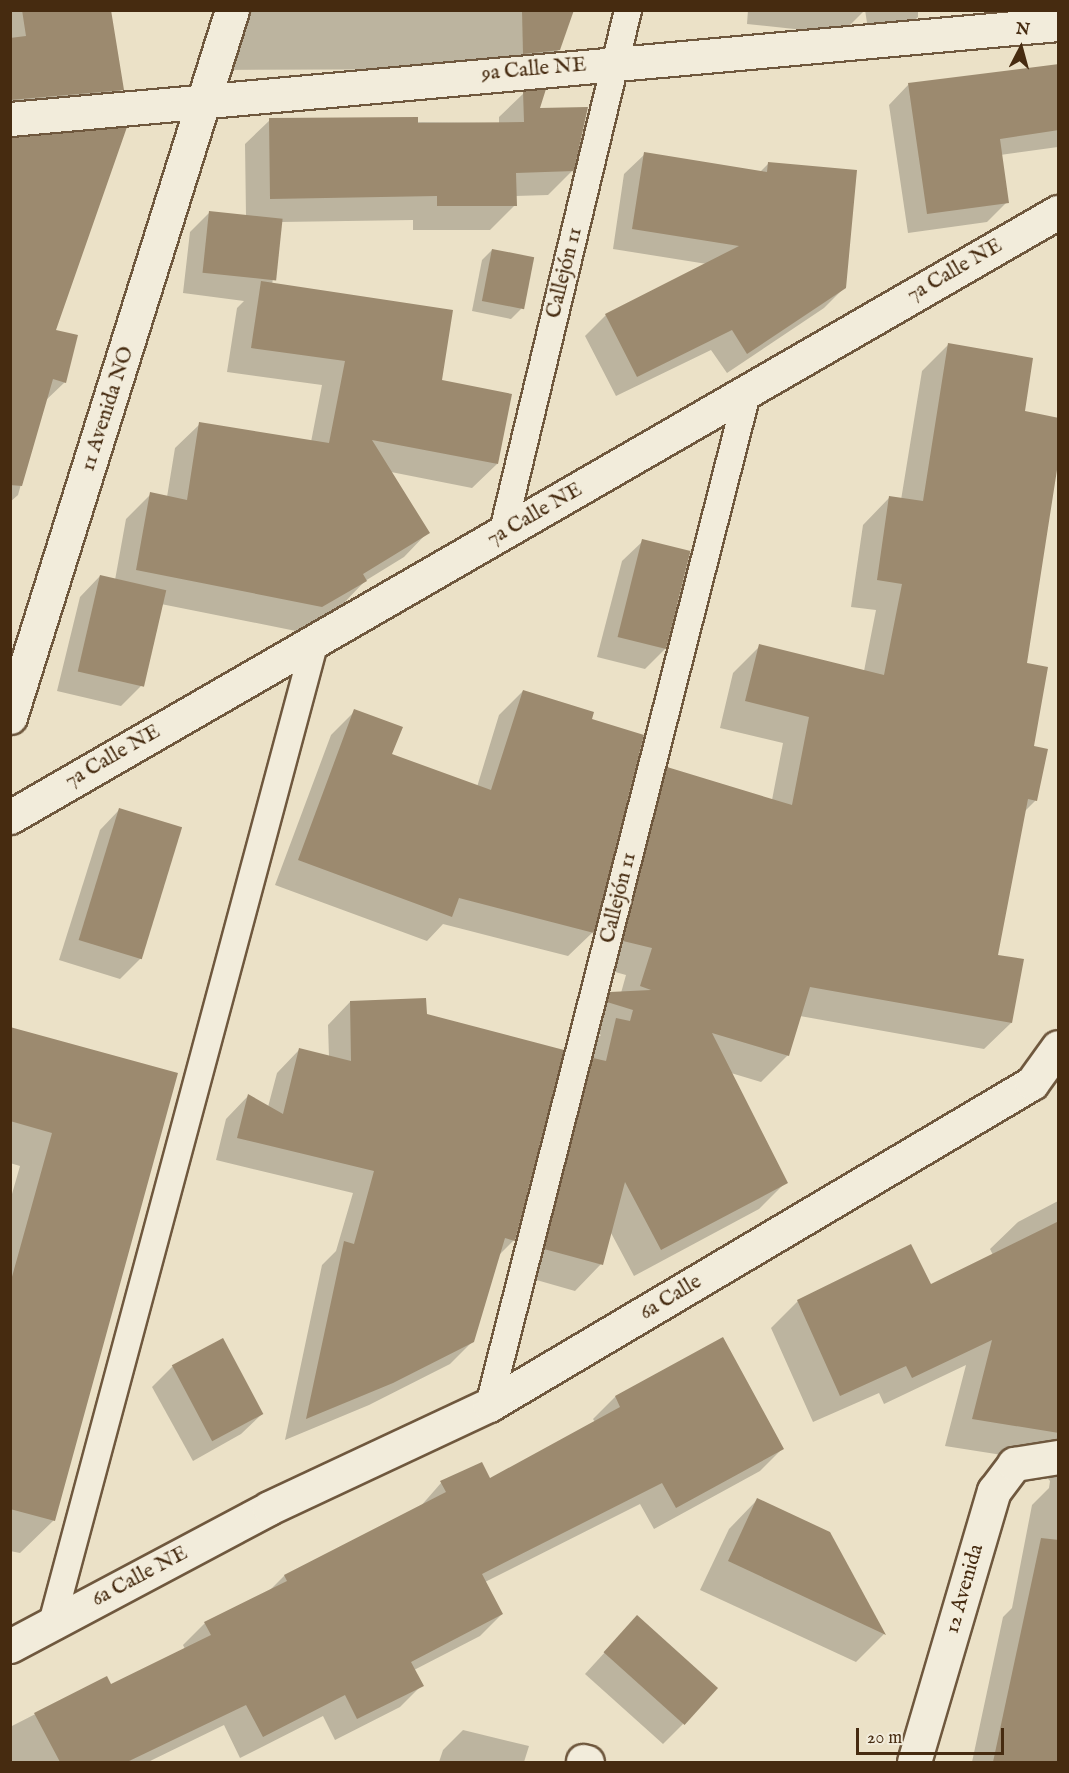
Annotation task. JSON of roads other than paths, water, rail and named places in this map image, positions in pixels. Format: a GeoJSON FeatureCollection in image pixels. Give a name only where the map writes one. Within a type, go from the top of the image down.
{"type":"FeatureCollection","features":[{"type":"Feature","properties":{"kind":"street","name":"11 Avenida NO"},"geometry":{"type":"LineString","coordinates":[[10,717],[206,101],[232,10]]}},
{"type":"Feature","properties":{"kind":"street","name":"9a Calle NE"},"geometry":{"type":"LineString","coordinates":[[10,119],[1059,24]]}},
{"type":"Feature","properties":{"kind":"street","name":"7a Calle NE"},"geometry":{"type":"LineString","coordinates":[[10,817],[316,638],[502,535],[748,390],[1059,212]]}},
{"type":"Feature","properties":{"kind":"street","name":"6a Calle"},"geometry":{"type":"LineString","coordinates":[[269,1508],[489,1405],[1032,1083],[1056,1052]]}},
{"type":"Feature","properties":{"kind":"street","name":"12 Avenida"},"geometry":{"type":"LineString","coordinates":[[914,1762],[994,1491],[1014,1464],[1059,1457]]}},
{"type":"Feature","properties":{"kind":"street","name":"6a Calle NE"},"geometry":{"type":"LineString","coordinates":[[10,1646],[269,1508]]}},
{"type":"Feature","properties":{"kind":"lane","name":"Callejón 11"},"geometry":{"type":"LineString","coordinates":[[502,535],[628,10]]}},
{"type":"Feature","properties":{"kind":"lane","name":"Callejón 11"},"geometry":{"type":"LineString","coordinates":[[489,1405],[748,390]]}},
{"type":"Feature","properties":{"kind":"lane"},"geometry":{"type":"LineString","coordinates":[[52,1623],[316,638]]}}]}
